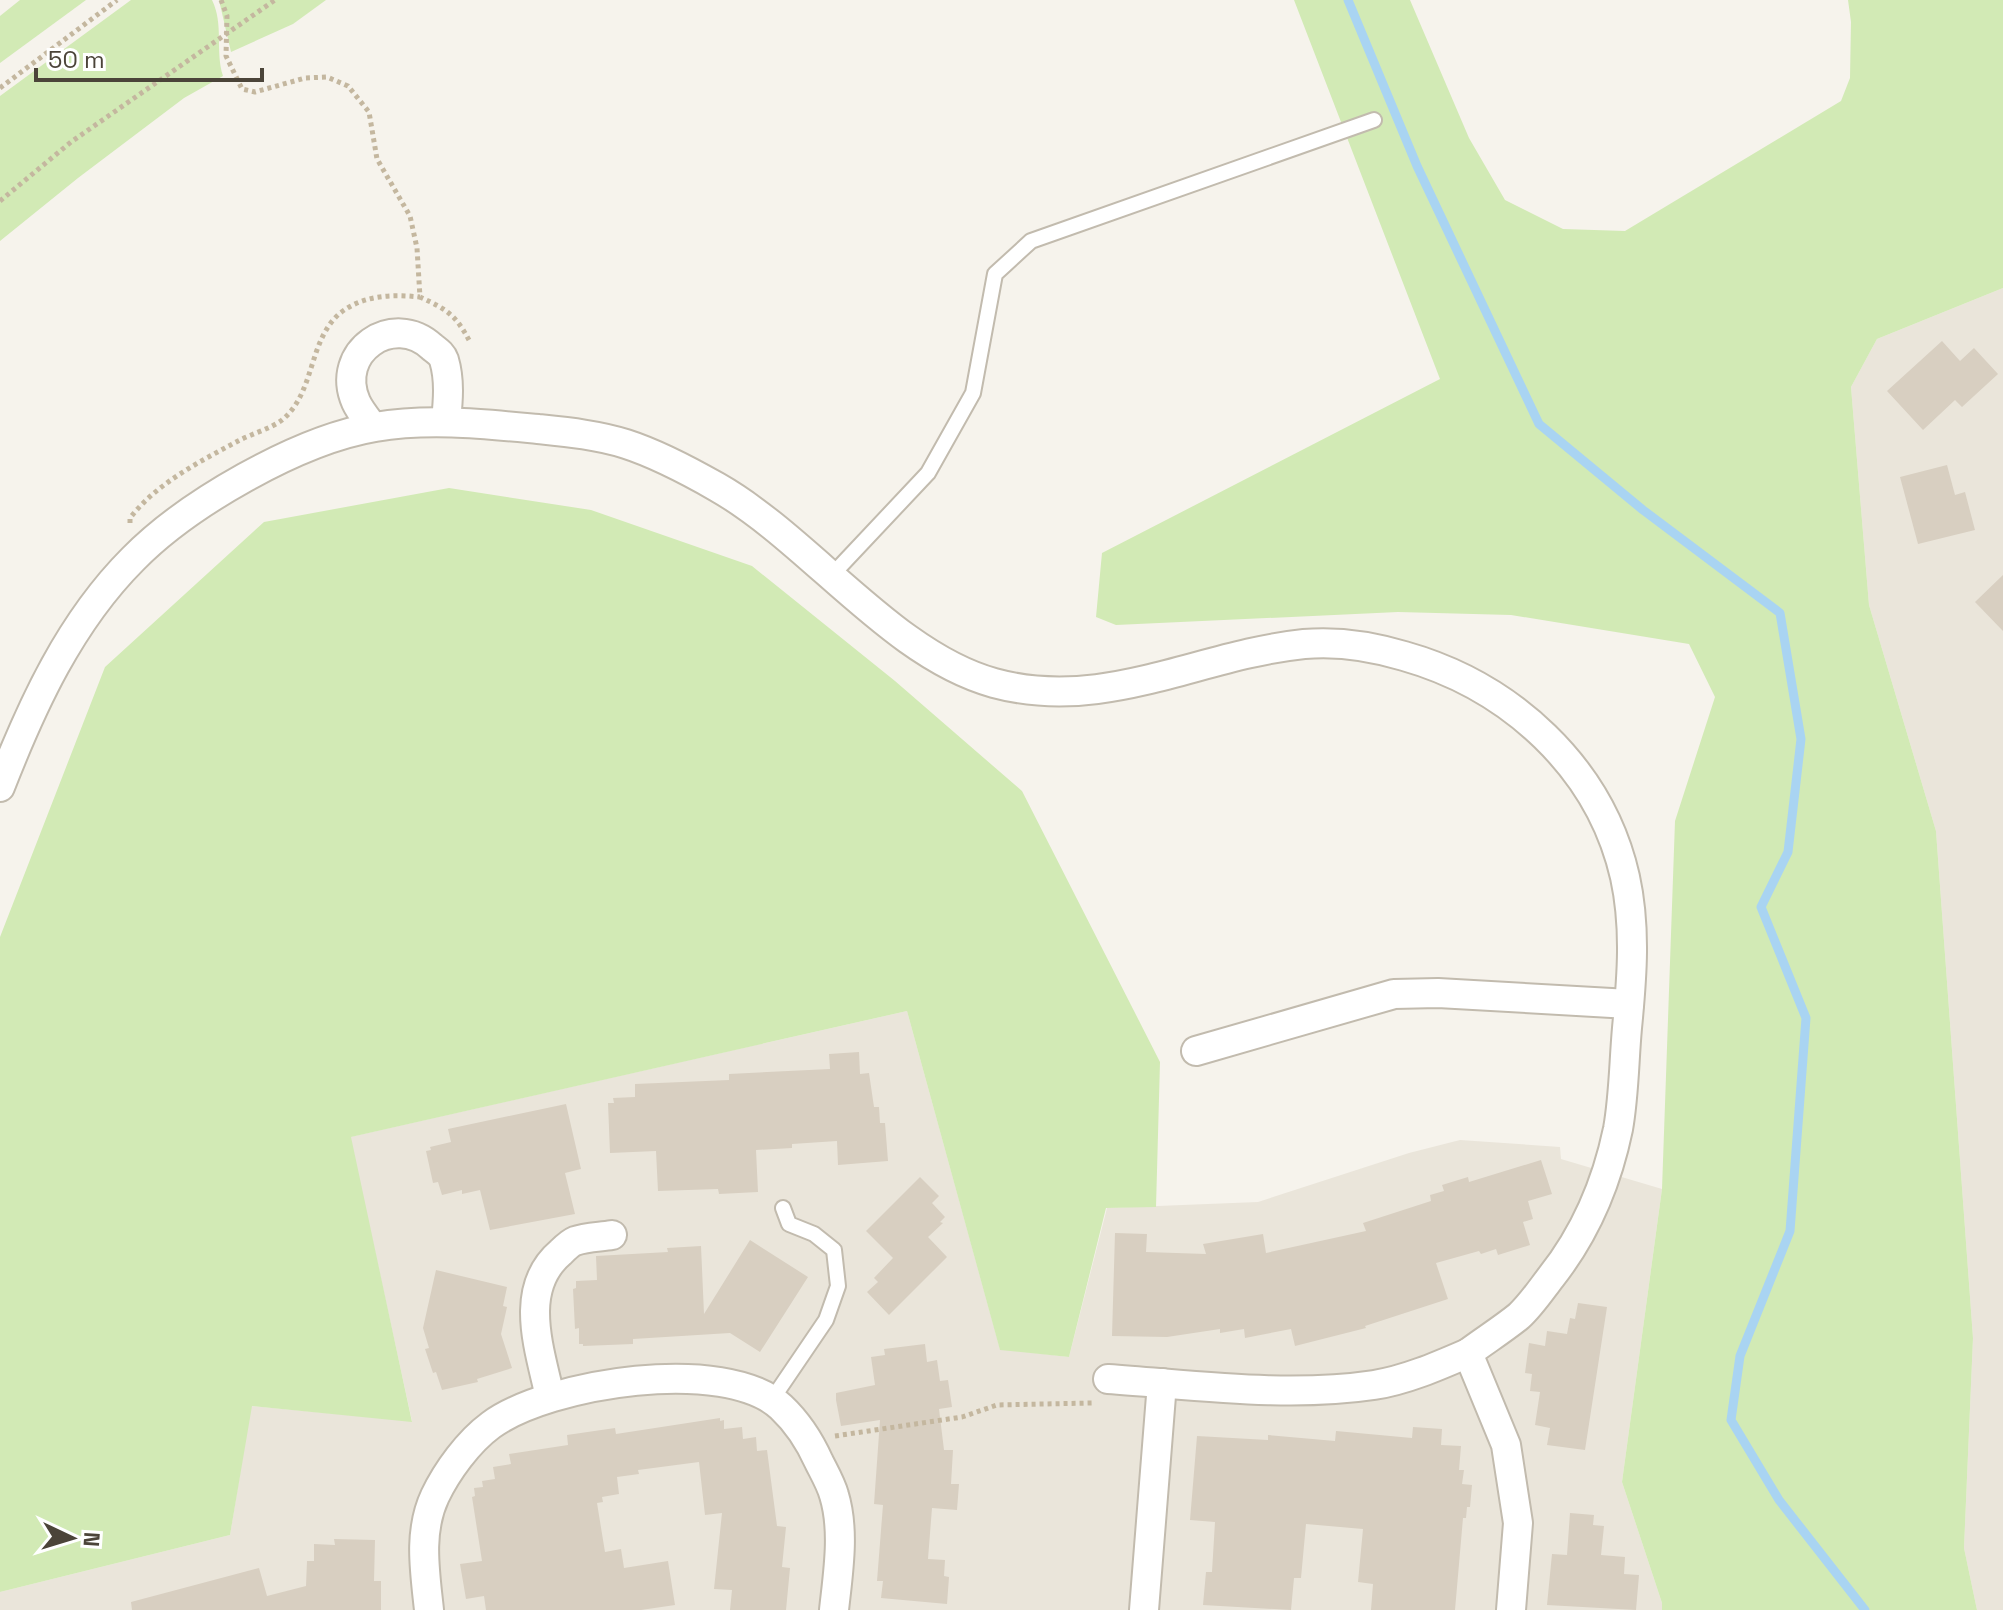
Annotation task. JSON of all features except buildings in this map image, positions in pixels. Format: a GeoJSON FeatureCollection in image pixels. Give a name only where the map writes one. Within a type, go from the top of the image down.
{"type":"FeatureCollection","features":[{"type":"Feature","properties":{"kind":"street"},"geometry":{"type":"LineString","coordinates":[[373,427],[355,401],[351,369],[364,347],[389,332],[420,336],[443,357],[449,385],[446,421]]}},
{"type":"Feature","properties":{"kind":"street"},"geometry":{"type":"LineString","coordinates":[[0,787],[20,735],[48,678],[80,625],[142,551],[176,521],[261,469],[323,442],[373,427],[446,421],[565,432],[624,443],[722,490],[781,532],[914,642],[949,666],[995,683],[1038,691],[1082,692],[1118,688],[1263,651],[1307,644],[1342,643],[1384,650],[1433,664],[1478,684],[1514,708],[1555,746],[1599,806],[1623,870],[1633,921],[1618,1127],[1600,1194],[1570,1253],[1522,1313],[1468,1353],[1428,1370],[1376,1385],[1305,1391],[1162,1383],[1106,1391]]}},
{"type":"Feature","properties":{"kind":"street"},"geometry":{"type":"LineString","coordinates":[[1196,1051],[1394,994],[1438,993],[1629,1004]]}},
{"type":"Feature","properties":{"kind":"street"},"geometry":{"type":"LineString","coordinates":[[550,1397],[535,1322],[535,1298],[542,1275],[554,1258],[573,1241],[612,1235]]}},
{"type":"Feature","properties":{"kind":"street"},"geometry":{"type":"LineString","coordinates":[[1468,1353],[1506,1445],[1518,1523],[1511,1610]]}},
{"type":"Feature","properties":{"kind":"street"},"geometry":{"type":"LineString","coordinates":[[429,1610],[423,1547],[434,1498],[458,1458],[490,1425],[527,1404],[570,1391],[669,1378],[718,1381],[754,1392],[775,1403],[811,1444],[834,1495],[839,1530],[834,1610]]}},
{"type":"Feature","properties":{"kind":"street"},"geometry":{"type":"LineString","coordinates":[[1144,1610],[1162,1383]]}},
{"type":"Feature","properties":{"kind":"lane"},"geometry":{"type":"LineString","coordinates":[[832,575],[928,473],[973,393],[995,274],[1031,241],[1374,120]]}},
{"type":"Feature","properties":{"kind":"lane"},"geometry":{"type":"LineString","coordinates":[[775,1403],[826,1320],[838,1286],[834,1250],[814,1234],[789,1224],[783,1208]]}},
{"type":"Feature","properties":{"kind":"path"},"geometry":{"type":"LineString","coordinates":[[0,88],[117,0]]}},
{"type":"Feature","properties":{"kind":"path"},"geometry":{"type":"LineString","coordinates":[[221,0],[227,16],[226,56],[242,89],[255,92],[305,78],[327,77],[348,86],[369,112],[377,159],[410,216],[417,248],[420,297]]}},
{"type":"Feature","properties":{"kind":"path"},"geometry":{"type":"LineString","coordinates":[[0,201],[71,142],[275,0]]}},
{"type":"Feature","properties":{"kind":"path"},"geometry":{"type":"LineString","coordinates":[[142,551],[131,534],[130,518],[144,500],[199,463],[281,420],[298,401],[322,337],[339,314],[382,295],[420,297],[455,316],[474,350]]}},
{"type":"Feature","properties":{"kind":"path"},"geometry":{"type":"LineString","coordinates":[[834,1436],[962,1417],[997,1405],[1106,1391]]}},
{"type":"Feature","properties":{"kind":"shaded area"},"geometry":{"type":"Polygon","coordinates":[[[2003,288],[2003,1610],[1977,1610],[1964,1548],[1973,1338],[1936,831],[1869,605],[1851,387],[1877,339],[2003,288]]]}},
{"type":"Feature","properties":{"kind":"shaded area"},"geometry":{"type":"Polygon","coordinates":[[[907,1011],[1000,1349],[1069,1357],[1107,1208],[1258,1202],[1409,1153],[1460,1140],[1560,1147],[1561,1159],[1662,1189],[1622,1482],[1662,1610],[0,1610],[0,1592],[230,1535],[251,1406],[412,1421],[350,1137],[907,1011]]]}},
{"type":"Feature","properties":{"kind":"green space"},"geometry":{"type":"Polygon","coordinates":[[[20,0],[86,0],[0,63],[0,16],[20,0]]]}},
{"type":"Feature","properties":{"kind":"green space"},"geometry":{"type":"Polygon","coordinates":[[[131,0],[212,0],[218,18],[223,76],[184,98],[0,241],[0,96],[131,0]]]}},
{"type":"Feature","properties":{"kind":"green space"},"geometry":{"type":"Polygon","coordinates":[[[219,0],[326,0],[293,24],[231,52],[219,0]]]}},
{"type":"Feature","properties":{"kind":"green space"},"geometry":{"type":"Polygon","coordinates":[[[1294,0],[1410,0],[1469,138],[1505,200],[1563,229],[1625,231],[1841,101],[1850,78],[1851,22],[1848,0],[2003,0],[2003,288],[1877,339],[1851,387],[1869,605],[1936,831],[1973,1338],[1964,1548],[1977,1610],[1662,1610],[1622,1482],[1662,1189],[1675,821],[1715,697],[1689,644],[1511,615],[1398,612],[1116,625],[1096,617],[1102,553],[1440,379],[1294,0]]]}},
{"type":"Feature","properties":{"kind":"green space"},"geometry":{"type":"Polygon","coordinates":[[[449,488],[591,510],[752,566],[895,681],[1022,791],[1160,1062],[1156,1207],[1106,1208],[1069,1357],[1000,1350],[907,1011],[351,1137],[412,1422],[252,1406],[230,1535],[0,1592],[0,937],[105,667],[264,522],[449,488]]]}},
{"type":"Feature","properties":{"kind":"waterway"},"geometry":{"type":"LineString","coordinates":[[1348,0],[1417,166],[1539,424],[1643,510],[1780,613],[1801,739],[1788,852],[1761,907],[1806,1018],[1790,1231],[1740,1356],[1731,1420],[1779,1500],[1865,1610]]}}]}
